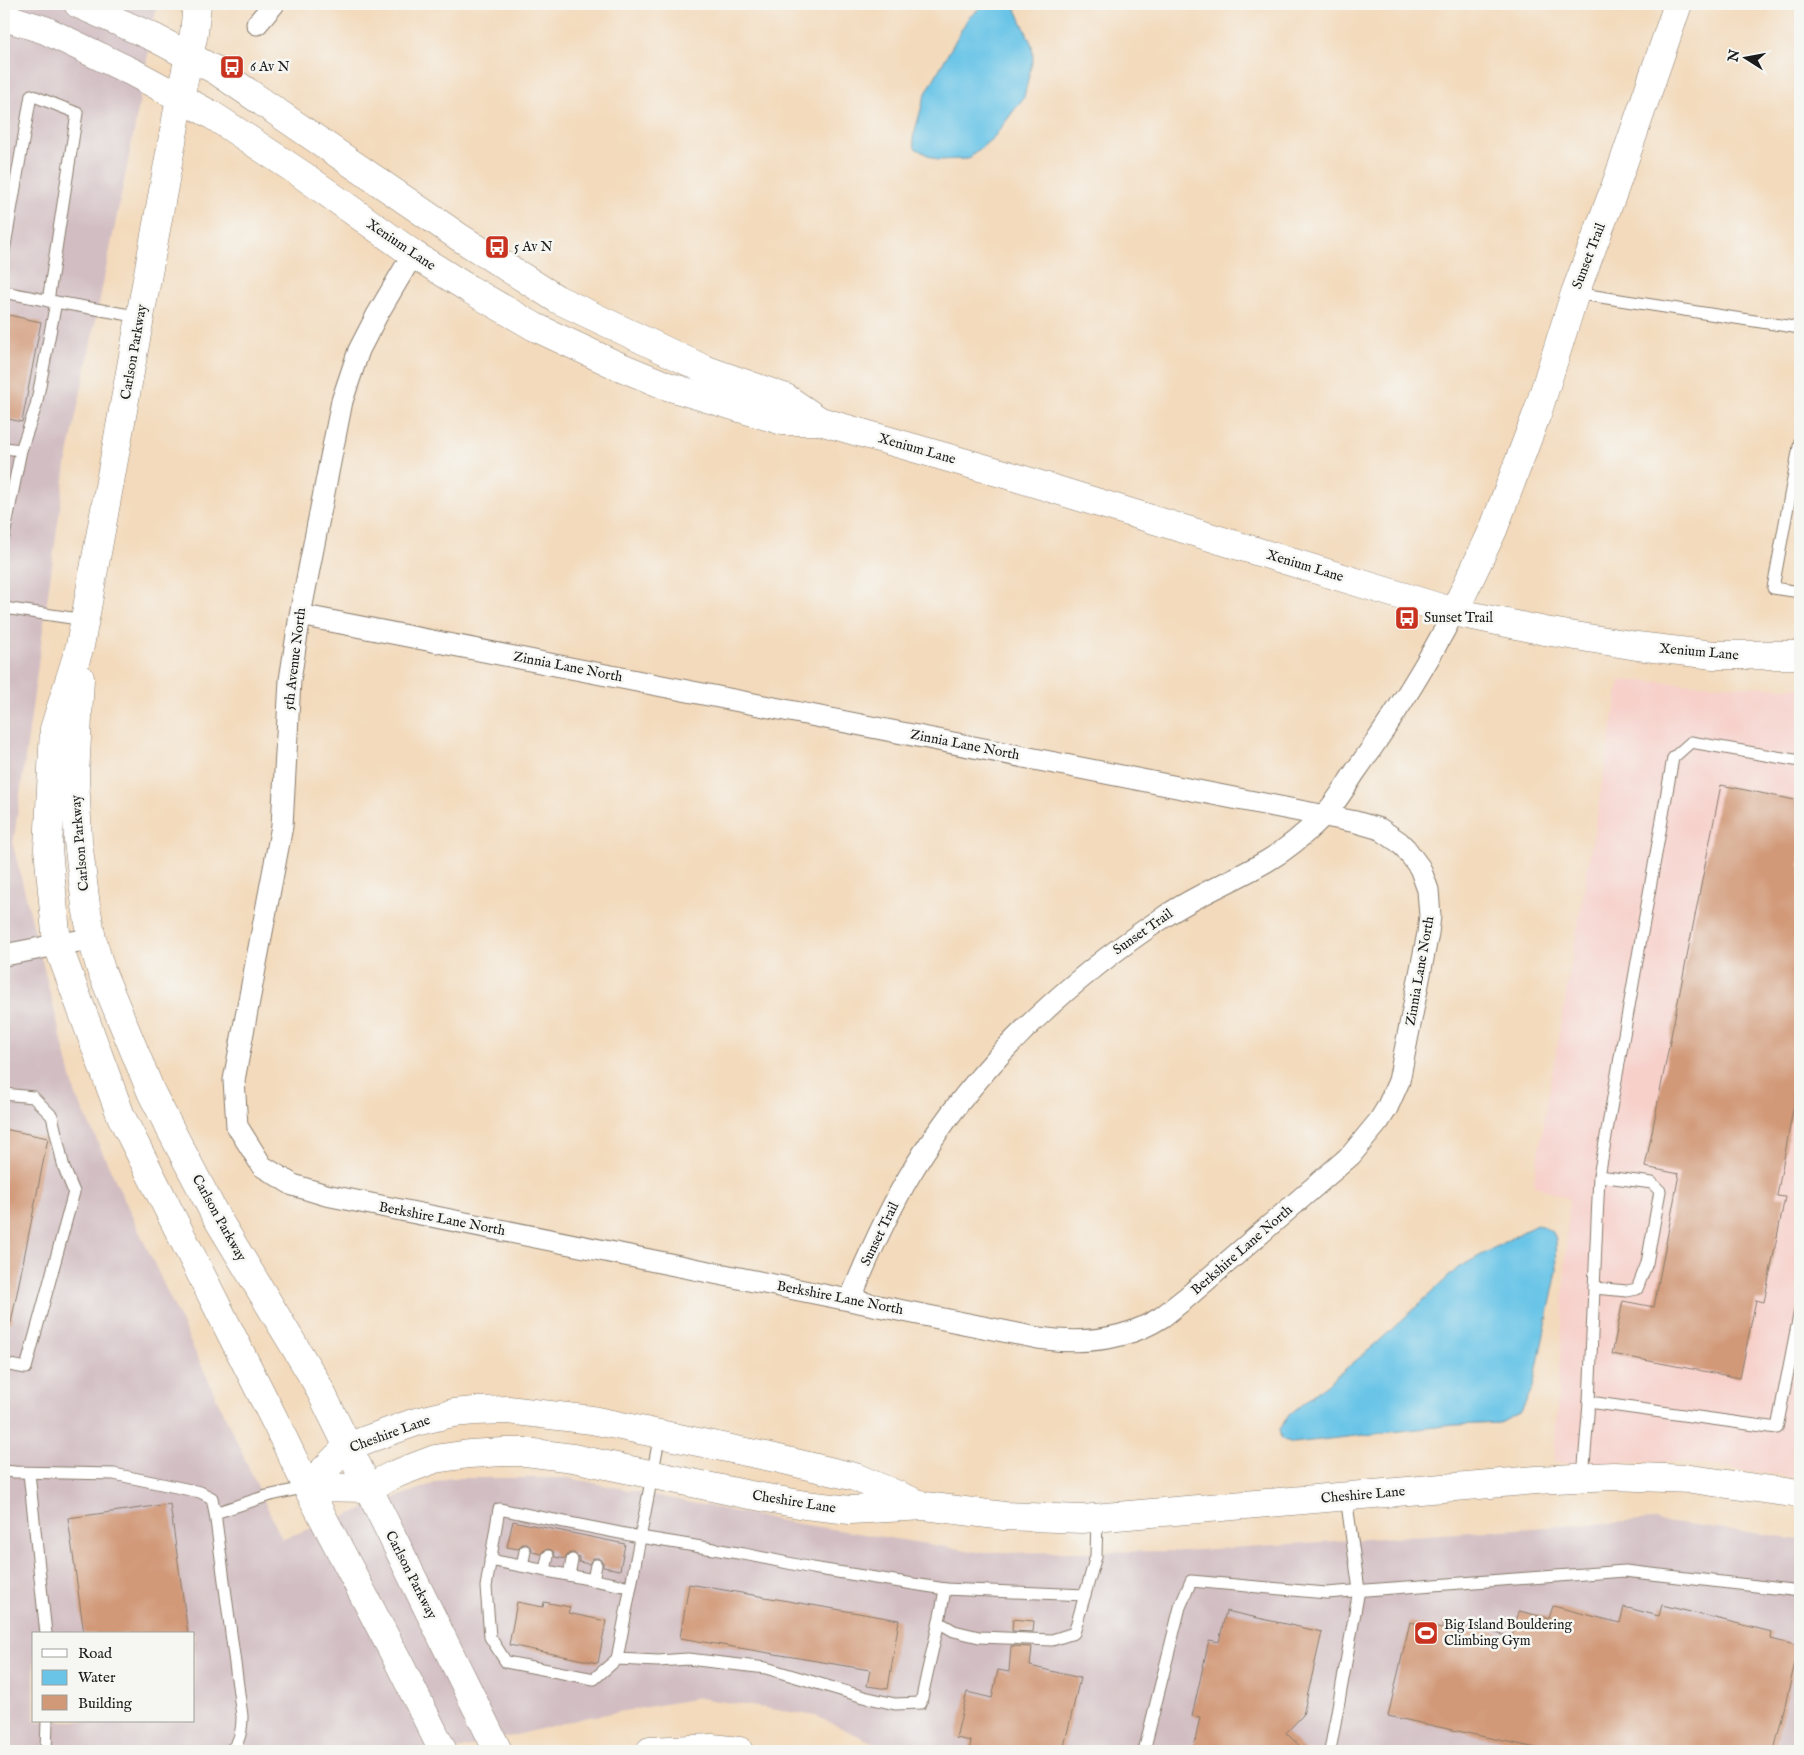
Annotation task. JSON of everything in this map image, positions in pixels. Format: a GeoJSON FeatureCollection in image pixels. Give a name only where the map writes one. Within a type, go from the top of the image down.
{"type":"FeatureCollection","features":[{"type":"Feature","properties":{"kind":"main road","name":"Xenium Lane"},"geometry":{"type":"LineString","coordinates":[[78,4],[155,38],[216,71],[459,237],[556,299],[704,369],[786,398],[820,421]]}},
{"type":"Feature","properties":{"kind":"main road","name":"Carlson Parkway"},"geometry":{"type":"LineString","coordinates":[[197,4],[189,57],[80,646],[54,729],[48,849],[57,943],[121,1116],[307,1487],[443,1751]]}},
{"type":"Feature","properties":{"kind":"main road","name":"Sunset Trail"},"geometry":{"type":"LineString","coordinates":[[1454,612],[1493,530],[1538,412],[1575,293],[1614,190],[1678,4]]}},
{"type":"Feature","properties":{"kind":"main road","name":"Xenium Lane"},"geometry":{"type":"LineString","coordinates":[[4,17],[45,30],[212,115],[301,174],[413,254],[469,289],[535,327],[614,364],[667,386],[782,421],[820,421],[1008,475],[1454,612],[1545,631],[1637,646],[1714,655],[1800,655]]}},
{"type":"Feature","properties":{"kind":"main road","name":"Carlson Parkway"},"geometry":{"type":"LineString","coordinates":[[80,646],[75,776],[78,842],[92,939],[101,970],[152,1094],[214,1212],[316,1382],[498,1751]]}},
{"type":"Feature","properties":{"kind":"main road","name":"Cheshire Lane"},"geometry":{"type":"LineString","coordinates":[[307,1487],[347,1448],[416,1422],[453,1413],[508,1410],[592,1420],[775,1458],[855,1477],[925,1506]]}},
{"type":"Feature","properties":{"kind":"main road","name":"Cheshire Lane"},"geometry":{"type":"LineString","coordinates":[[307,1487],[368,1488],[393,1475],[435,1459],[469,1454],[526,1452],[573,1458],[753,1496],[805,1505],[850,1510],[925,1506],[1004,1516],[1082,1519],[1536,1480],[1613,1476],[1691,1479],[1800,1494]]}},
{"type":"Feature","properties":{"kind":"main road"},"geometry":{"type":"LineString","coordinates":[[650,1751],[712,1748],[740,1751]]}},
{"type":"Feature","properties":{"kind":"street"},"geometry":{"type":"LineString","coordinates":[[257,24],[274,4]]}},
{"type":"Feature","properties":{"kind":"street","name":"5th Avenue North"},"geometry":{"type":"LineString","coordinates":[[234,1080],[282,826],[290,680],[300,615],[342,401],[359,350],[376,315],[413,254]]}},
{"type":"Feature","properties":{"kind":"street","name":"Sunset Trail"},"geometry":{"type":"LineString","coordinates":[[850,1300],[876,1240],[911,1172],[966,1095],[1000,1055],[1032,1021],[1081,977],[1124,944],[1182,905],[1270,860],[1324,816],[1425,668],[1454,612]]}},
{"type":"Feature","properties":{"kind":"street","name":"Zinnia Lane North"},"geometry":{"type":"LineString","coordinates":[[300,615],[1370,826],[1389,834],[1406,849],[1420,868],[1430,902],[1430,916],[1404,1062]]}},
{"type":"Feature","properties":{"kind":"street"},"geometry":{"type":"LineString","coordinates":[[4,955],[57,943],[92,939]]}},
{"type":"Feature","properties":{"kind":"street","name":"Berkshire Lane North"},"geometry":{"type":"LineString","coordinates":[[234,1080],[237,1126],[262,1166],[293,1185],[326,1196],[1054,1340],[1070,1341],[1102,1340],[1132,1331],[1160,1318],[1186,1298],[1351,1156],[1370,1134],[1388,1108],[1399,1082],[1404,1062]]}},
{"type":"Feature","properties":{"kind":"lane"},"geometry":{"type":"LineString","coordinates":[[4,251],[30,95],[77,113],[36,406],[21,450],[4,536]]}},
{"type":"Feature","properties":{"kind":"lane"},"geometry":{"type":"LineString","coordinates":[[4,292],[141,317]]}},
{"type":"Feature","properties":{"kind":"lane"},"geometry":{"type":"LineString","coordinates":[[1575,293],[1800,328]]}},
{"type":"Feature","properties":{"kind":"lane"},"geometry":{"type":"LineString","coordinates":[[1800,441],[1773,588],[1800,592]]}},
{"type":"Feature","properties":{"kind":"lane"},"geometry":{"type":"LineString","coordinates":[[4,448],[21,450]]}},
{"type":"Feature","properties":{"kind":"lane"},"geometry":{"type":"LineString","coordinates":[[4,608],[85,620]]}},
{"type":"Feature","properties":{"kind":"lane"},"geometry":{"type":"LineString","coordinates":[[1582,1478],[1589,1402],[1598,1176],[1673,758],[1692,742],[1800,761]]}},
{"type":"Feature","properties":{"kind":"lane"},"geometry":{"type":"LineString","coordinates":[[4,1094],[33,1097],[52,1116],[64,1168],[74,1192],[26,1368],[4,1364]]}},
{"type":"Feature","properties":{"kind":"lane"},"geometry":{"type":"LineString","coordinates":[[1594,1288],[1627,1291],[1637,1289],[1647,1263],[1660,1191],[1652,1182],[1598,1176]]}},
{"type":"Feature","properties":{"kind":"lane"},"geometry":{"type":"LineString","coordinates":[[1589,1402],[1777,1428],[1800,1310]]}},
{"type":"Feature","properties":{"kind":"lane"},"geometry":{"type":"LineString","coordinates":[[660,1434],[653,1474],[640,1537],[630,1587],[617,1659],[594,1679],[506,1662],[490,1637],[486,1586],[500,1509],[531,1520],[602,1534],[640,1537],[744,1554],[820,1570],[945,1589],[1085,1595]]}},
{"type":"Feature","properties":{"kind":"lane"},"geometry":{"type":"LineString","coordinates":[[4,1470],[29,1473],[114,1474],[200,1492],[212,1498],[242,1729],[233,1749],[228,1751]]}},
{"type":"Feature","properties":{"kind":"lane"},"geometry":{"type":"LineString","coordinates":[[29,1473],[46,1632]]}},
{"type":"Feature","properties":{"kind":"lane"},"geometry":{"type":"LineString","coordinates":[[215,1513],[267,1496],[307,1487]]}},
{"type":"Feature","properties":{"kind":"lane"},"geometry":{"type":"LineString","coordinates":[[1330,1751],[1359,1590],[1346,1497]]}},
{"type":"Feature","properties":{"kind":"lane"},"geometry":{"type":"LineString","coordinates":[[940,1623],[954,1631],[979,1637],[1052,1640],[1074,1633],[1096,1556],[1097,1518]]}},
{"type":"Feature","properties":{"kind":"lane"},"geometry":{"type":"LineString","coordinates":[[522,1566],[525,1551]]}},
{"type":"Feature","properties":{"kind":"lane"},"geometry":{"type":"LineString","coordinates":[[545,1570],[548,1556]]}},
{"type":"Feature","properties":{"kind":"lane"},"geometry":{"type":"LineString","coordinates":[[490,1560],[630,1587]]}},
{"type":"Feature","properties":{"kind":"lane"},"geometry":{"type":"LineString","coordinates":[[569,1575],[572,1560]]}},
{"type":"Feature","properties":{"kind":"lane"},"geometry":{"type":"LineString","coordinates":[[593,1580],[596,1565]]}},
{"type":"Feature","properties":{"kind":"lane"},"geometry":{"type":"LineString","coordinates":[[1144,1751],[1180,1607],[1191,1581],[1326,1593],[1625,1571],[1800,1591]]}},
{"type":"Feature","properties":{"kind":"lane"},"geometry":{"type":"LineString","coordinates":[[617,1659],[658,1661],[688,1659],[766,1668],[864,1697],[896,1704],[921,1704],[927,1670],[940,1623],[945,1589]]}},
{"type":"Feature","properties":{"kind":"lane"},"geometry":{"type":"LineString","coordinates":[[46,1751],[47,1722]]}},
{"type":"Feature","properties":{"kind":"shaded area"},"geometry":{"type":"Polygon","coordinates":[[[4,4],[157,4],[134,132],[66,465],[13,845],[75,1093],[282,1539],[449,1478],[569,1478],[787,1522],[985,1553],[1182,1551],[1656,1520],[1800,1539],[1800,1751],[891,1751],[816,1716],[699,1698],[584,1718],[453,1751],[4,1751],[4,4]]]}},
{"type":"Feature","properties":{"kind":"shaded area"},"geometry":{"type":"Polygon","coordinates":[[[1620,680],[1783,688],[1800,687],[1800,1478],[1685,1462],[1554,1463],[1569,1199],[1533,1185],[1620,680]]]}},
{"type":"Feature","properties":{"kind":"water"},"geometry":{"type":"Polygon","coordinates":[[[986,4],[1014,5],[1032,45],[1033,58],[1024,97],[994,137],[968,159],[937,160],[915,148],[913,138],[925,95],[968,18],[986,4]]]}},
{"type":"Feature","properties":{"kind":"water"},"geometry":{"type":"Polygon","coordinates":[[[1538,1225],[1553,1233],[1556,1240],[1557,1271],[1533,1387],[1521,1412],[1500,1423],[1454,1425],[1293,1443],[1281,1439],[1279,1429],[1290,1414],[1375,1345],[1458,1268],[1538,1225]]]}},
{"type":"Feature","properties":{"kind":"building"},"geometry":{"type":"Polygon","coordinates":[[[4,314],[41,322],[22,422],[4,418],[4,314]]]}},
{"type":"Feature","properties":{"kind":"building"},"geometry":{"type":"Polygon","coordinates":[[[1721,785],[1800,801],[1800,1072],[1777,1196],[1785,1197],[1764,1302],[1756,1300],[1740,1378],[1612,1354],[1623,1301],[1654,1307],[1679,1174],[1645,1167],[1721,785]]]}},
{"type":"Feature","properties":{"kind":"building"},"geometry":{"type":"Polygon","coordinates":[[[4,1129],[48,1138],[11,1323],[4,1322],[4,1129]]]}},
{"type":"Feature","properties":{"kind":"building"},"geometry":{"type":"Polygon","coordinates":[[[170,1504],[188,1632],[84,1632],[68,1518],[170,1504]]]}},
{"type":"Feature","properties":{"kind":"building"},"geometry":{"type":"Polygon","coordinates":[[[513,1521],[625,1544],[620,1570],[603,1567],[603,1562],[598,1558],[593,1558],[589,1564],[579,1562],[579,1557],[574,1553],[569,1553],[565,1559],[555,1557],[553,1551],[549,1549],[541,1554],[532,1552],[532,1548],[527,1544],[522,1544],[518,1549],[507,1547],[513,1521]]]}},
{"type":"Feature","properties":{"kind":"building"},"geometry":{"type":"Polygon","coordinates":[[[689,1584],[899,1620],[888,1689],[867,1686],[870,1670],[680,1638],[689,1584]]]}},
{"type":"Feature","properties":{"kind":"building"},"geometry":{"type":"Polygon","coordinates":[[[517,1602],[543,1607],[544,1602],[570,1607],[568,1613],[606,1621],[598,1663],[509,1645],[517,1602]]]}},
{"type":"Feature","properties":{"kind":"building"},"geometry":{"type":"Polygon","coordinates":[[[1662,1605],[1772,1632],[1771,1639],[1799,1646],[1774,1751],[1550,1751],[1388,1716],[1410,1622],[1442,1629],[1444,1621],[1512,1637],[1519,1611],[1549,1618],[1553,1606],[1620,1623],[1624,1607],[1659,1616],[1662,1605]]]}},
{"type":"Feature","properties":{"kind":"building"},"geometry":{"type":"Polygon","coordinates":[[[1226,1611],[1322,1632],[1303,1715],[1286,1733],[1305,1751],[1193,1751],[1200,1717],[1192,1716],[1209,1640],[1219,1642],[1226,1611]]]}},
{"type":"Feature","properties":{"kind":"building"},"geometry":{"type":"Polygon","coordinates":[[[1013,1619],[1034,1621],[1033,1632],[1012,1631],[1013,1619]]]}},
{"type":"Feature","properties":{"kind":"building"},"geometry":{"type":"Polygon","coordinates":[[[1011,1646],[1032,1647],[1030,1666],[1080,1678],[1063,1751],[969,1751],[971,1741],[956,1738],[967,1692],[992,1698],[998,1670],[1009,1672],[1011,1646]]]}},
{"type":"Feature","properties":{"kind":"place","name":"6 Av N"},"geometry":{"type":"Point","coordinates":[232,67]}},
{"type":"Feature","properties":{"kind":"place","name":"5 Av N"},"geometry":{"type":"Point","coordinates":[497,247]}},
{"type":"Feature","properties":{"kind":"place","name":"Sunset Trail"},"geometry":{"type":"Point","coordinates":[1407,618]}},
{"type":"Feature","properties":{"kind":"place","name":"Big Island Bouldering Climbing Gym"},"geometry":{"type":"Point","coordinates":[1426,1633]}}]}
